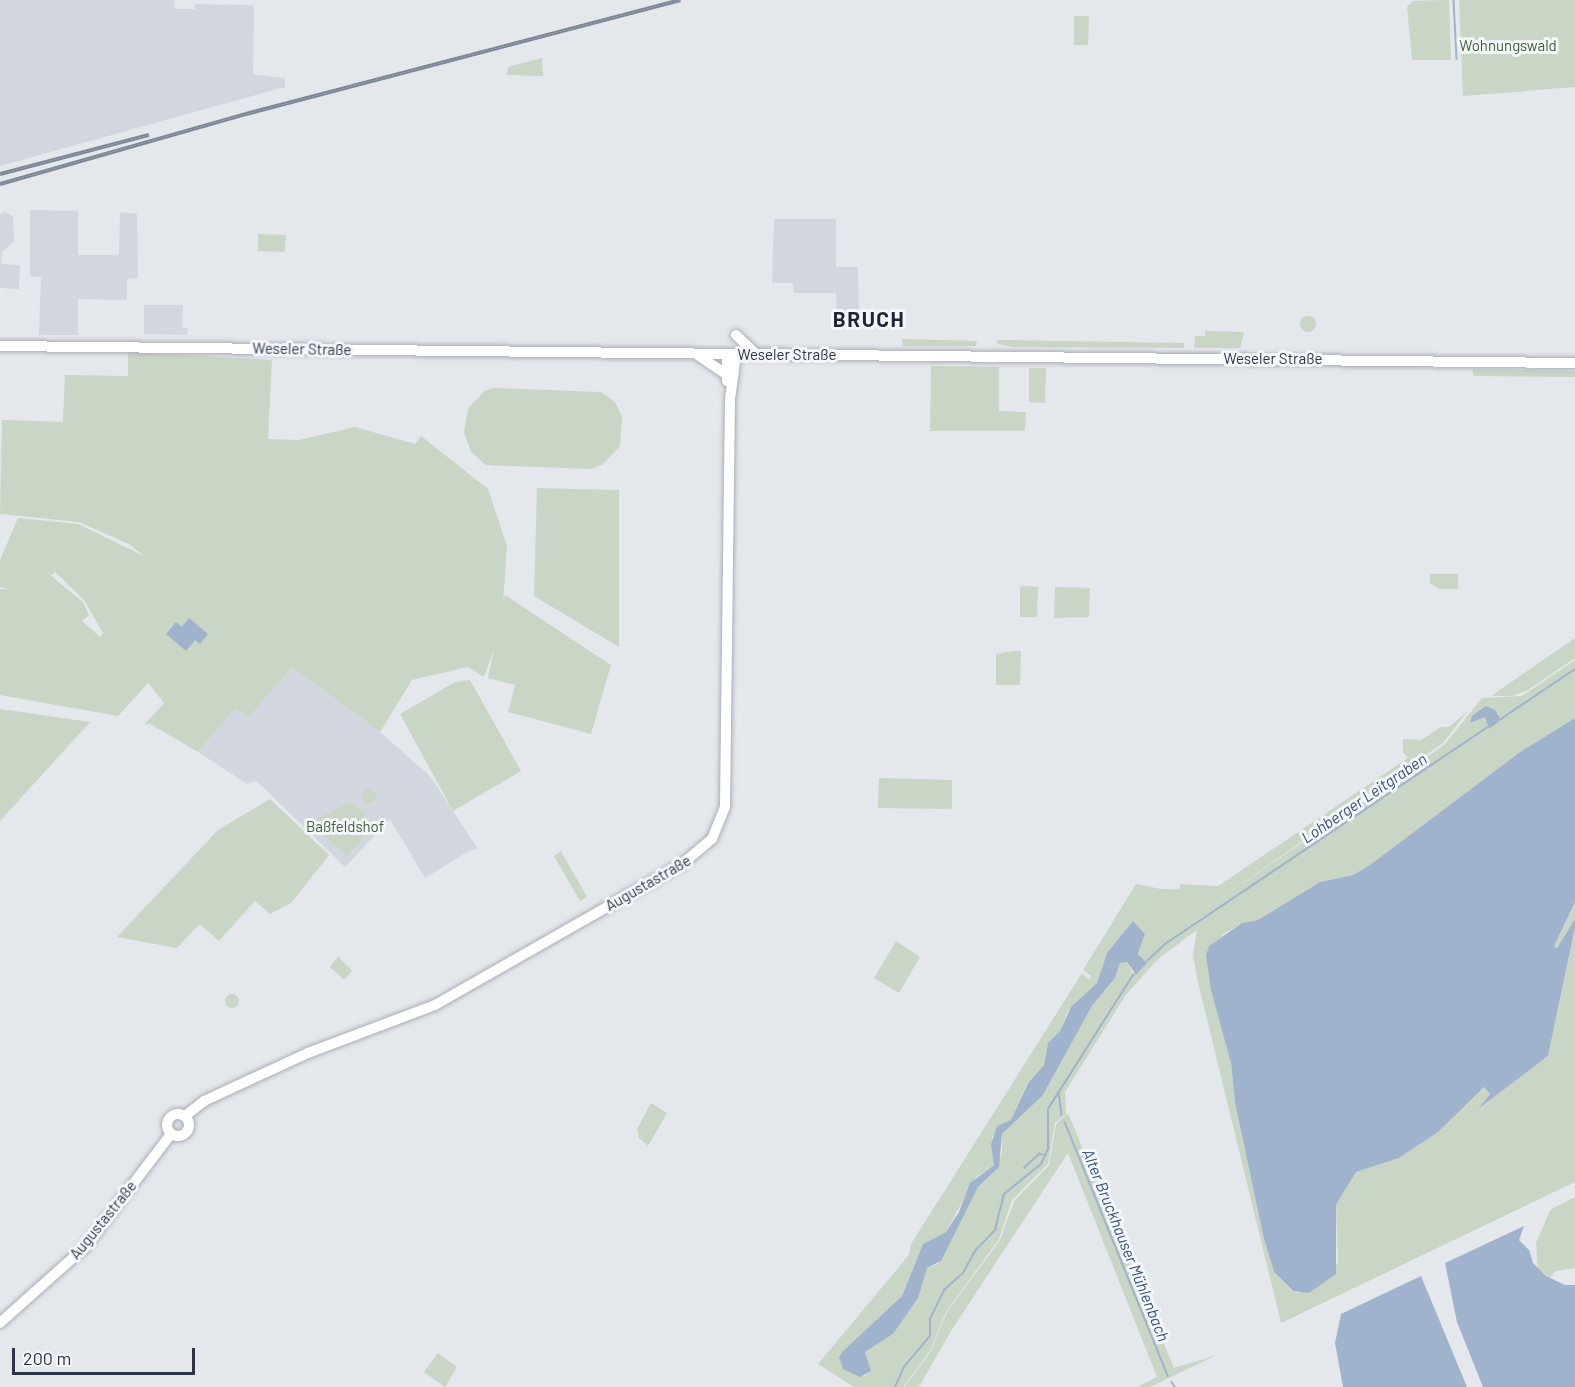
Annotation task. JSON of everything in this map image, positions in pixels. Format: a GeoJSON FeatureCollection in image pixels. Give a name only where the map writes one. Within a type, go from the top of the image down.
{"type":"FeatureCollection","features":[{"type":"Feature","properties":{"kind":"main road"},"geometry":{"type":"LineString","coordinates":[[736,334],[756,354]]}},
{"type":"Feature","properties":{"kind":"main road","name":"Weseler Straße"},"geometry":{"type":"LineString","coordinates":[[0,346],[1575,363]]}},
{"type":"Feature","properties":{"kind":"main road"},"geometry":{"type":"LineString","coordinates":[[696,355],[726,374]]}},
{"type":"Feature","properties":{"kind":"main road","name":"Augustastraße"},"geometry":{"type":"LineString","coordinates":[[730,399],[726,374],[731,355]]}},
{"type":"Feature","properties":{"kind":"main road","name":"Augustastraße"},"geometry":{"type":"LineString","coordinates":[[0,1323],[85,1247],[171,1134],[167,1123],[170,1116],[185,1116],[204,1101],[308,1053],[435,1005],[682,864],[712,839],[725,806],[731,355]]}},
{"type":"Feature","properties":{"kind":"shaded area"},"geometry":{"type":"Polygon","coordinates":[[[0,0],[174,0],[175,9],[195,9],[195,4],[254,5],[253,74],[285,78],[285,87],[0,166],[0,0]]]}},
{"type":"Feature","properties":{"kind":"shaded area"},"geometry":{"type":"Polygon","coordinates":[[[30,210],[78,211],[78,255],[119,255],[120,212],[137,214],[138,278],[127,279],[127,300],[78,299],[78,335],[39,335],[41,277],[30,276],[30,210]]]}},
{"type":"Feature","properties":{"kind":"shaded area"},"geometry":{"type":"Polygon","coordinates":[[[5,212],[13,217],[14,242],[2,252],[1,264],[20,265],[19,289],[0,288],[0,214],[5,212]]]}},
{"type":"Feature","properties":{"kind":"shaded area"},"geometry":{"type":"Polygon","coordinates":[[[774,219],[836,219],[836,267],[858,267],[859,320],[837,320],[836,293],[794,293],[793,283],[772,283],[774,219]]]}},
{"type":"Feature","properties":{"kind":"shaded area"},"geometry":{"type":"Polygon","coordinates":[[[144,305],[183,305],[182,327],[188,328],[187,335],[144,334],[144,305]]]}},
{"type":"Feature","properties":{"kind":"shaded area"},"geometry":{"type":"Polygon","coordinates":[[[292,667],[380,732],[430,776],[478,849],[469,851],[425,878],[390,819],[345,867],[255,781],[247,784],[198,752],[235,708],[248,718],[292,667]]]}},
{"type":"Feature","properties":{"kind":"green space"},"geometry":{"type":"Polygon","coordinates":[[[1449,0],[1451,60],[1412,60],[1407,7],[1413,1],[1449,0]]]}},
{"type":"Feature","properties":{"kind":"green space","name":"Wohnungswald"},"geometry":{"type":"Polygon","coordinates":[[[1459,0],[1575,0],[1575,87],[1463,96],[1459,0]]]}},
{"type":"Feature","properties":{"kind":"green space"},"geometry":{"type":"Polygon","coordinates":[[[1074,16],[1089,16],[1088,45],[1074,45],[1074,16]]]}},
{"type":"Feature","properties":{"kind":"green space"},"geometry":{"type":"Polygon","coordinates":[[[542,58],[543,76],[507,75],[508,67],[542,58]]]}},
{"type":"Feature","properties":{"kind":"green space"},"geometry":{"type":"Polygon","coordinates":[[[258,234],[286,235],[285,252],[258,251],[258,234]]]}},
{"type":"Feature","properties":{"kind":"green space"},"geometry":{"type":"Polygon","coordinates":[[[1305,316],[1311,316],[1316,324],[1314,330],[1305,332],[1300,327],[1300,321],[1305,316]]]}},
{"type":"Feature","properties":{"kind":"green space"},"geometry":{"type":"Polygon","coordinates":[[[1205,331],[1244,332],[1240,348],[1194,348],[1195,336],[1205,336],[1205,331]]]}},
{"type":"Feature","properties":{"kind":"green space"},"geometry":{"type":"Polygon","coordinates":[[[902,339],[977,341],[976,346],[903,346],[902,339]]]}},
{"type":"Feature","properties":{"kind":"green space"},"geometry":{"type":"Polygon","coordinates":[[[997,340],[1184,343],[1184,348],[1013,347],[997,344],[997,340]]]}},
{"type":"Feature","properties":{"kind":"green space"},"geometry":{"type":"Polygon","coordinates":[[[128,352],[272,360],[268,439],[299,440],[355,427],[415,444],[421,436],[488,489],[507,546],[503,603],[505,595],[611,665],[591,734],[508,712],[515,685],[488,678],[494,649],[484,677],[468,667],[412,680],[380,732],[292,667],[248,718],[235,708],[198,752],[150,724],[144,725],[164,703],[148,683],[118,716],[0,695],[0,589],[8,589],[0,587],[0,560],[18,518],[78,524],[144,556],[129,544],[79,522],[0,514],[2,420],[63,422],[65,375],[128,376],[128,352]],[[55,572],[51,576],[83,602],[89,615],[82,621],[100,637],[103,633],[84,600],[55,572]]]}},
{"type":"Feature","properties":{"kind":"green space"},"geometry":{"type":"Polygon","coordinates":[[[931,366],[999,367],[999,411],[1026,412],[1025,431],[930,431],[931,366]]]}},
{"type":"Feature","properties":{"kind":"green space"},"geometry":{"type":"Polygon","coordinates":[[[1029,368],[1046,368],[1045,403],[1029,402],[1029,368]]]}},
{"type":"Feature","properties":{"kind":"green space"},"geometry":{"type":"Polygon","coordinates":[[[1473,369],[1575,371],[1575,377],[1473,376],[1473,369]]]}},
{"type":"Feature","properties":{"kind":"green space"},"geometry":{"type":"Polygon","coordinates":[[[493,388],[601,392],[615,402],[622,417],[620,446],[603,464],[591,469],[486,465],[471,452],[464,432],[468,409],[484,391],[493,388]]]}},
{"type":"Feature","properties":{"kind":"green space"},"geometry":{"type":"Polygon","coordinates":[[[537,488],[619,490],[619,647],[534,596],[537,488]]]}},
{"type":"Feature","properties":{"kind":"green space"},"geometry":{"type":"Polygon","coordinates":[[[1430,574],[1458,574],[1458,589],[1439,589],[1430,583],[1430,574]]]}},
{"type":"Feature","properties":{"kind":"green space"},"geometry":{"type":"Polygon","coordinates":[[[1020,586],[1038,587],[1037,617],[1020,617],[1020,586]]]}},
{"type":"Feature","properties":{"kind":"green space"},"geometry":{"type":"Polygon","coordinates":[[[1055,587],[1090,588],[1089,617],[1054,618],[1055,587]]]}},
{"type":"Feature","properties":{"kind":"green space"},"geometry":{"type":"Polygon","coordinates":[[[1575,638],[1575,658],[1528,690],[1512,696],[1491,696],[1575,638]]]}},
{"type":"Feature","properties":{"kind":"green space"},"geometry":{"type":"Polygon","coordinates":[[[1021,651],[1020,685],[996,685],[996,654],[1021,651]]]}},
{"type":"Feature","properties":{"kind":"green space"},"geometry":{"type":"Polygon","coordinates":[[[1575,660],[1575,718],[1520,752],[1370,865],[1353,875],[1320,882],[1258,920],[1242,923],[1222,935],[1209,976],[1231,1063],[1235,1103],[1264,1239],[1274,1272],[1292,1291],[1299,1293],[1338,1263],[1336,1205],[1356,1172],[1399,1158],[1423,1142],[1484,1087],[1490,1094],[1478,1109],[1548,1056],[1575,927],[1575,1182],[1281,1323],[1197,978],[1193,955],[1197,930],[1158,959],[1125,996],[1065,1092],[1066,1114],[1055,1123],[1048,1164],[1012,1200],[999,1239],[946,1312],[930,1351],[903,1387],[854,1387],[818,1364],[909,1255],[911,1244],[1082,973],[1089,980],[1091,976],[1083,970],[1136,884],[1161,889],[1180,889],[1180,884],[1218,886],[1408,758],[1403,752],[1403,739],[1421,740],[1441,727],[1449,727],[1468,711],[1443,743],[1214,903],[1444,745],[1482,698],[1522,696],[1575,660]],[[1133,921],[1107,953],[1097,983],[1068,1011],[1060,1031],[1048,1043],[1044,1065],[1027,1083],[1011,1120],[992,1137],[994,1165],[975,1178],[946,1232],[923,1244],[902,1296],[843,1351],[850,1373],[865,1376],[871,1371],[865,1352],[893,1334],[913,1304],[927,1268],[938,1264],[978,1187],[991,1175],[1002,1154],[1002,1134],[1043,1095],[1092,1006],[1115,978],[1120,963],[1127,962],[1133,974],[1145,961],[1138,955],[1145,934],[1133,921]]]}},
{"type":"Feature","properties":{"kind":"green space"},"geometry":{"type":"Polygon","coordinates":[[[470,680],[521,771],[453,811],[400,714],[455,682],[470,680]]]}},
{"type":"Feature","properties":{"kind":"green space"},"geometry":{"type":"Polygon","coordinates":[[[0,709],[90,722],[0,821],[0,709]]]}},
{"type":"Feature","properties":{"kind":"green space"},"geometry":{"type":"Polygon","coordinates":[[[879,778],[952,780],[952,809],[878,808],[879,778]]]}},
{"type":"Feature","properties":{"kind":"green space"},"geometry":{"type":"Polygon","coordinates":[[[366,789],[372,789],[376,796],[372,803],[366,803],[362,799],[362,793],[366,789]]]}},
{"type":"Feature","properties":{"kind":"green space"},"geometry":{"type":"Polygon","coordinates":[[[270,799],[329,855],[291,903],[270,914],[255,901],[219,941],[200,924],[177,948],[117,937],[218,830],[270,799]]]}},
{"type":"Feature","properties":{"kind":"green space","name":"Baßfeldshof"},"geometry":{"type":"Polygon","coordinates":[[[350,802],[363,811],[367,825],[362,839],[347,857],[311,822],[350,802]]]}},
{"type":"Feature","properties":{"kind":"green space"},"geometry":{"type":"Polygon","coordinates":[[[561,851],[587,897],[580,901],[554,856],[561,851]]]}},
{"type":"Feature","properties":{"kind":"green space"},"geometry":{"type":"Polygon","coordinates":[[[1575,902],[1575,919],[1557,948],[1553,946],[1575,902]]]}},
{"type":"Feature","properties":{"kind":"green space"},"geometry":{"type":"Polygon","coordinates":[[[896,941],[920,957],[899,993],[874,978],[896,941]]]}},
{"type":"Feature","properties":{"kind":"green space"},"geometry":{"type":"Polygon","coordinates":[[[338,956],[352,971],[344,980],[330,967],[338,956]]]}},
{"type":"Feature","properties":{"kind":"green space"},"geometry":{"type":"Polygon","coordinates":[[[232,994],[237,996],[239,1001],[237,1006],[232,1008],[227,1006],[225,1001],[227,996],[232,994]]]}},
{"type":"Feature","properties":{"kind":"green space"},"geometry":{"type":"Polygon","coordinates":[[[651,1103],[667,1113],[648,1146],[639,1138],[637,1129],[651,1103]]]}},
{"type":"Feature","properties":{"kind":"green space"},"geometry":{"type":"Polygon","coordinates":[[[1068,1113],[1174,1368],[1217,1355],[1150,1387],[1137,1387],[1157,1377],[1068,1153],[951,1331],[919,1387],[904,1387],[930,1353],[947,1312],[1000,1240],[1014,1201],[1049,1165],[1056,1124],[1068,1113]]]}},
{"type":"Feature","properties":{"kind":"green space"},"geometry":{"type":"Polygon","coordinates":[[[1575,1197],[1575,1268],[1555,1271],[1550,1278],[1538,1269],[1536,1243],[1550,1210],[1575,1197]]]}},
{"type":"Feature","properties":{"kind":"green space"},"geometry":{"type":"Polygon","coordinates":[[[438,1353],[457,1367],[445,1387],[424,1372],[438,1353]]]}},
{"type":"Feature","properties":{"kind":"water"},"geometry":{"type":"Polygon","coordinates":[[[189,618],[208,634],[200,644],[195,640],[186,651],[166,634],[176,622],[182,627],[189,618]]]}},
{"type":"Feature","properties":{"kind":"water"},"geometry":{"type":"Polygon","coordinates":[[[1486,706],[1495,710],[1501,720],[1489,729],[1485,717],[1470,723],[1472,716],[1486,706]]]}},
{"type":"Feature","properties":{"kind":"water"},"geometry":{"type":"Polygon","coordinates":[[[1575,718],[1575,902],[1554,946],[1557,948],[1575,919],[1575,927],[1548,1056],[1478,1109],[1490,1094],[1484,1087],[1438,1132],[1399,1158],[1356,1172],[1336,1205],[1336,1274],[1309,1293],[1293,1291],[1274,1272],[1264,1239],[1235,1103],[1231,1063],[1211,990],[1206,955],[1209,946],[1242,923],[1258,920],[1320,882],[1353,875],[1370,865],[1520,752],[1575,718]]]}},
{"type":"Feature","properties":{"kind":"water"},"geometry":{"type":"Polygon","coordinates":[[[1133,921],[1145,934],[1138,954],[1147,963],[1136,975],[1127,962],[1120,963],[1115,978],[1092,1006],[1043,1095],[1002,1134],[999,1167],[978,1187],[941,1261],[927,1268],[918,1298],[893,1334],[865,1352],[871,1371],[860,1377],[843,1369],[839,1357],[843,1351],[902,1296],[923,1244],[946,1232],[959,1212],[970,1183],[994,1165],[991,1144],[997,1126],[1011,1120],[1028,1083],[1044,1065],[1048,1043],[1060,1031],[1071,1007],[1097,983],[1107,953],[1133,921]]]}},
{"type":"Feature","properties":{"kind":"water"},"geometry":{"type":"Polygon","coordinates":[[[1524,1226],[1519,1240],[1529,1250],[1533,1263],[1546,1276],[1565,1285],[1575,1285],[1575,1387],[1483,1387],[1457,1322],[1445,1263],[1524,1226]]]}},
{"type":"Feature","properties":{"kind":"water"},"geometry":{"type":"Polygon","coordinates":[[[1421,1276],[1467,1387],[1343,1387],[1335,1343],[1341,1314],[1421,1276]]]}},
{"type":"Feature","properties":{"kind":"waterway"},"geometry":{"type":"LineString","coordinates":[[1454,0],[1457,59]]}},
{"type":"Feature","properties":{"kind":"waterway","name":"Lohberger Leitgraben"},"geometry":{"type":"LineString","coordinates":[[1501,719],[1575,669]]}},
{"type":"Feature","properties":{"kind":"waterway","name":"Lohberger Leitgraben"},"geometry":{"type":"LineString","coordinates":[[1147,961],[1165,944],[1487,728]]}},
{"type":"Feature","properties":{"kind":"waterway"},"geometry":{"type":"LineString","coordinates":[[895,1387],[904,1367],[930,1336],[930,1319],[944,1290],[963,1273],[976,1250],[995,1230],[1004,1194],[1041,1164],[1048,1149],[1048,1109],[1133,975]]}},
{"type":"Feature","properties":{"kind":"waterway","name":"Alter Bruckhauser Mühlenbach"},"geometry":{"type":"LineString","coordinates":[[1059,1092],[1062,1115]]}},
{"type":"Feature","properties":{"kind":"waterway","name":"Alter Bruckhauser Mühlenbach"},"geometry":{"type":"LineString","coordinates":[[1065,1122],[1168,1376]]}},
{"type":"Feature","properties":{"kind":"waterway"},"geometry":{"type":"LineString","coordinates":[[1024,1168],[1039,1154],[1046,1155]]}},
{"type":"Feature","properties":{"kind":"waterway","name":"Alter Bruckhauser Mühlenbach"},"geometry":{"type":"LineString","coordinates":[[1172,1382],[1175,1387]]}},
{"type":"Feature","properties":{"kind":"railway"},"geometry":{"type":"LineString","coordinates":[[0,184],[246,114],[680,0]]}},
{"type":"Feature","properties":{"kind":"railway"},"geometry":{"type":"LineString","coordinates":[[0,174],[149,135]]}},
{"type":"Feature","properties":{"kind":"district","name":"BRUCH"},"geometry":{"type":"Point","coordinates":[869,319]}}]}
